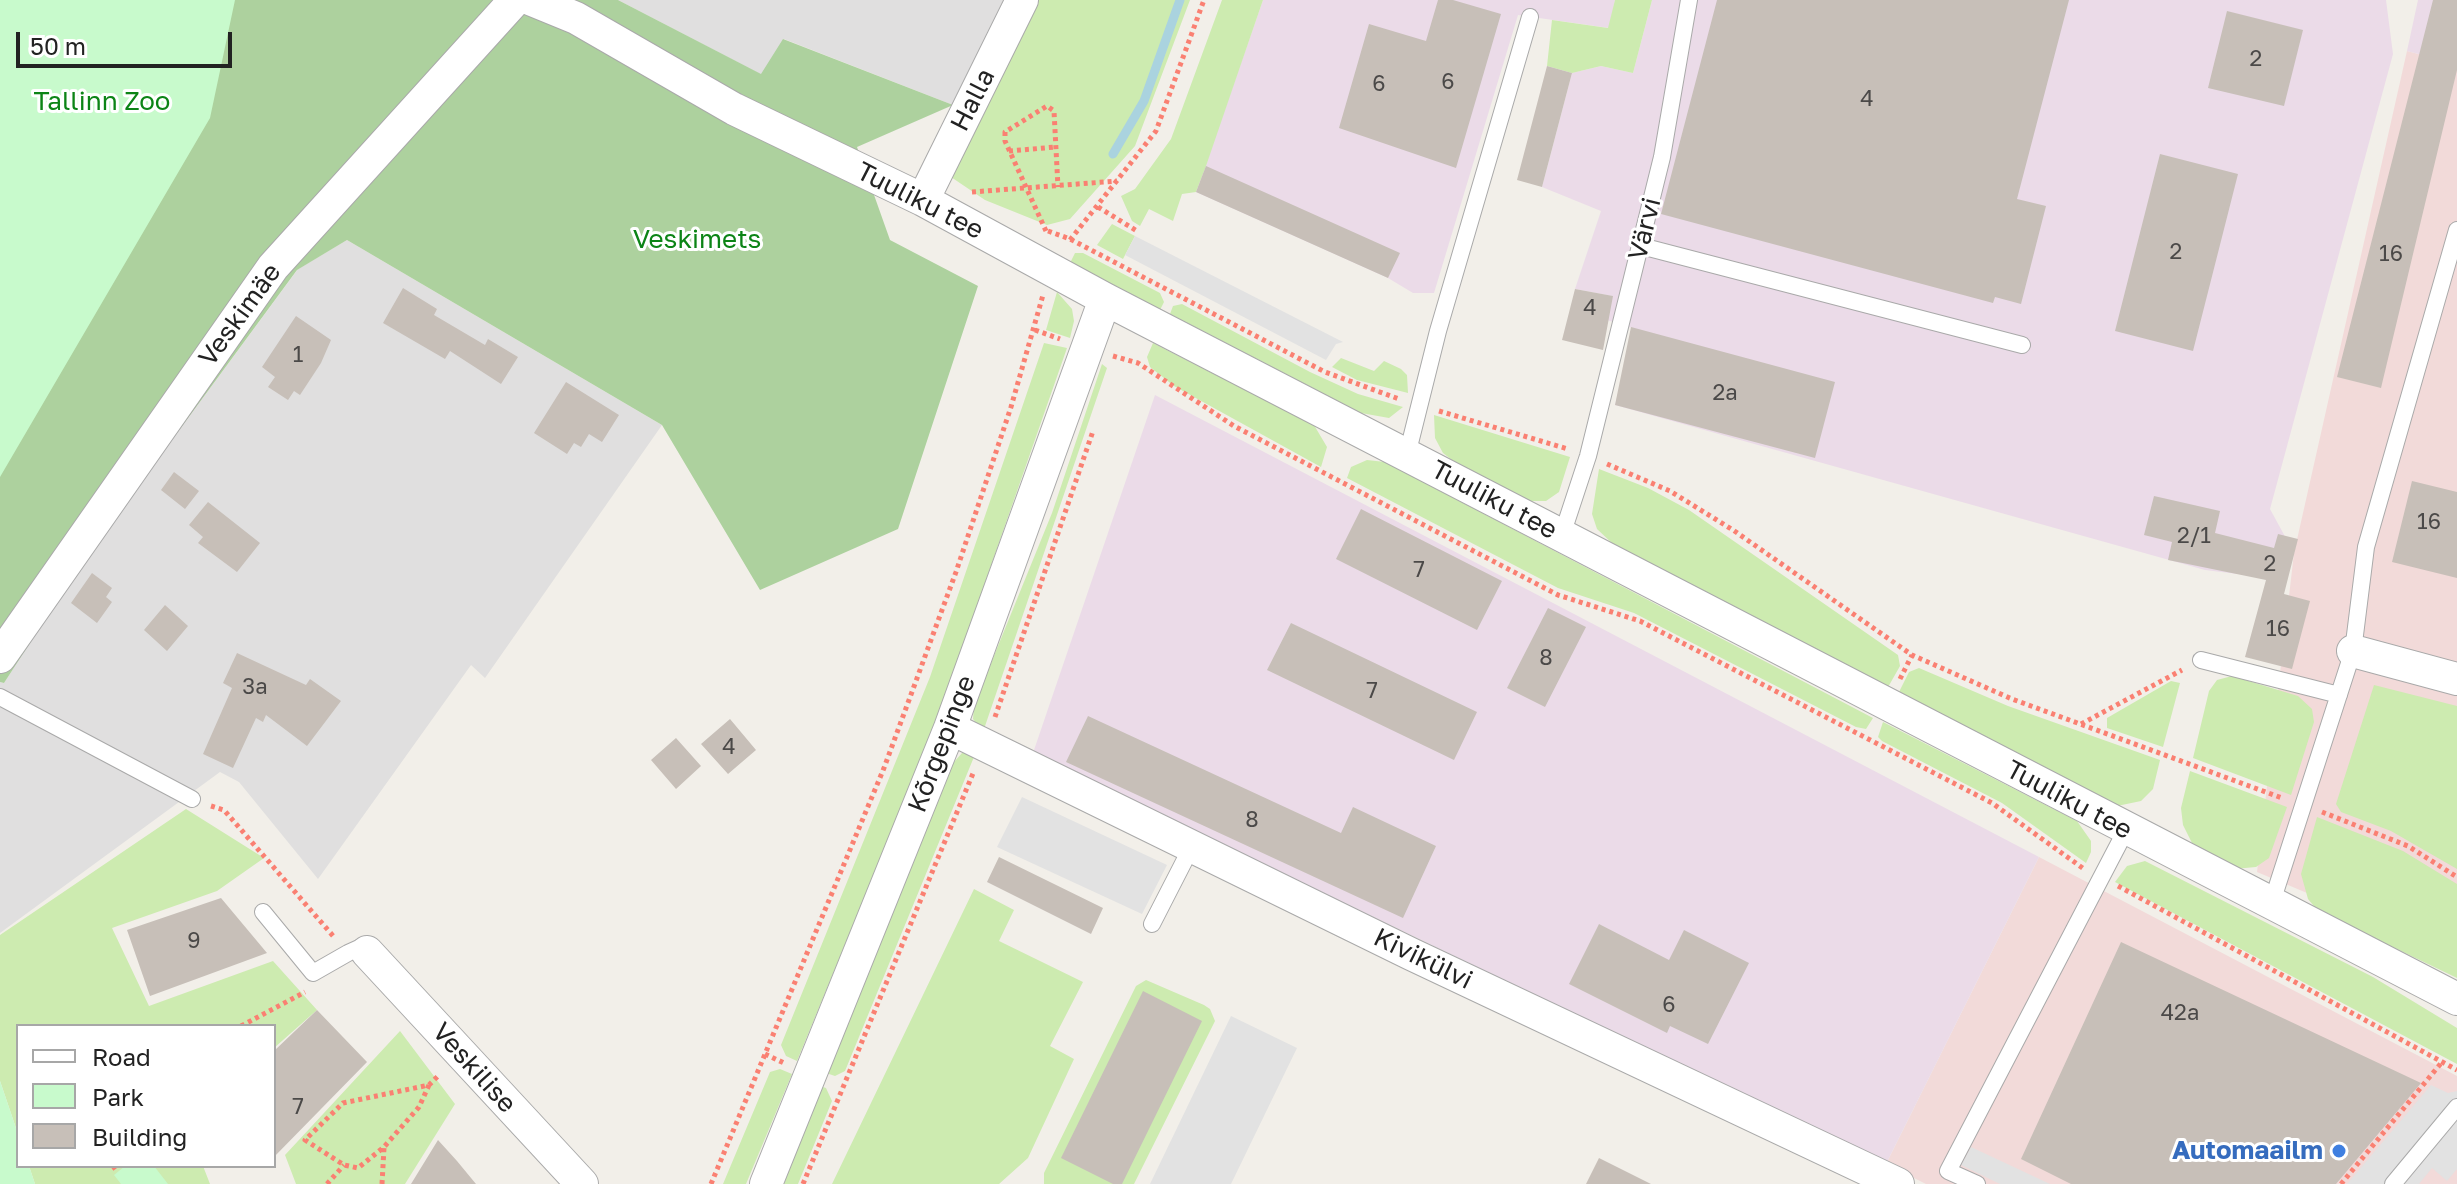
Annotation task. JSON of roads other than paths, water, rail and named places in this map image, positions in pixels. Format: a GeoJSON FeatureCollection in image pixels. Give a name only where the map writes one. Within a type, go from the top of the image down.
{"type":"FeatureCollection","features":[{"type":"Feature","properties":{"kind":"street","name":"Veskimäe"},"geometry":{"type":"LineString","coordinates":[[0,657],[273,267],[515,0]]}},
{"type":"Feature","properties":{"kind":"street","name":"Tuuliku tee"},"geometry":{"type":"LineString","coordinates":[[532,0],[576,18],[734,109],[923,200],[1105,299],[2457,999]]}},
{"type":"Feature","properties":{"kind":"street","name":"Halla"},"geometry":{"type":"LineString","coordinates":[[923,200],[1022,0]]}},
{"type":"Feature","properties":{"kind":"street","name":"Kõrgepinge"},"geometry":{"type":"LineString","coordinates":[[766,1184],[950,728],[1105,299]]}},
{"type":"Feature","properties":{"kind":"street"},"geometry":{"type":"LineString","coordinates":[[2353,651],[2457,679]]}},
{"type":"Feature","properties":{"kind":"street","name":"Kivikülvi"},"geometry":{"type":"LineString","coordinates":[[950,728],[1880,1180]]}},
{"type":"Feature","properties":{"kind":"street","name":"Veskilise"},"geometry":{"type":"LineString","coordinates":[[357,952],[461,1055],[582,1184]]}},
{"type":"Feature","properties":{"kind":"lane","name":"Värvi"},"geometry":{"type":"LineString","coordinates":[[1562,535],[1594,458],[1662,157],[1689,0]]}},
{"type":"Feature","properties":{"kind":"lane"},"geometry":{"type":"LineString","coordinates":[[1407,455],[1435,343],[1530,17]]}},
{"type":"Feature","properties":{"kind":"lane"},"geometry":{"type":"LineString","coordinates":[[2271,905],[2353,651],[2366,547],[2453,260],[2457,230]]}},
{"type":"Feature","properties":{"kind":"lane"},"geometry":{"type":"LineString","coordinates":[[1641,246],[2022,345]]}},
{"type":"Feature","properties":{"kind":"lane"},"geometry":{"type":"LineString","coordinates":[[2201,660],[2339,695]]}},
{"type":"Feature","properties":{"kind":"lane"},"geometry":{"type":"LineString","coordinates":[[0,697],[192,799]]}},
{"type":"Feature","properties":{"kind":"lane"},"geometry":{"type":"LineString","coordinates":[[1977,1184],[1945,1177],[2126,830]]}},
{"type":"Feature","properties":{"kind":"lane"},"geometry":{"type":"LineString","coordinates":[[1152,924],[1193,844]]}},
{"type":"Feature","properties":{"kind":"lane"},"geometry":{"type":"LineString","coordinates":[[263,912],[313,973],[357,952]]}},
{"type":"Feature","properties":{"kind":"lane"},"geometry":{"type":"LineString","coordinates":[[2393,1184],[2457,1107]]}},
{"type":"Feature","properties":{"kind":"waterway"},"geometry":{"type":"LineString","coordinates":[[1113,154],[1144,101],[1180,0]]}},
{"type":"Feature","properties":{"kind":"place","name":"Automaailm"},"geometry":{"type":"Point","coordinates":[2339,1151]}},
{"type":"Feature","properties":{"kind":"park label","name":"Tallinn Zoo"},"geometry":{"type":"Point","coordinates":[102,102]}},
{"type":"Feature","properties":{"kind":"park label","name":"Veskimets"},"geometry":{"type":"Point","coordinates":[697,240]}}]}
